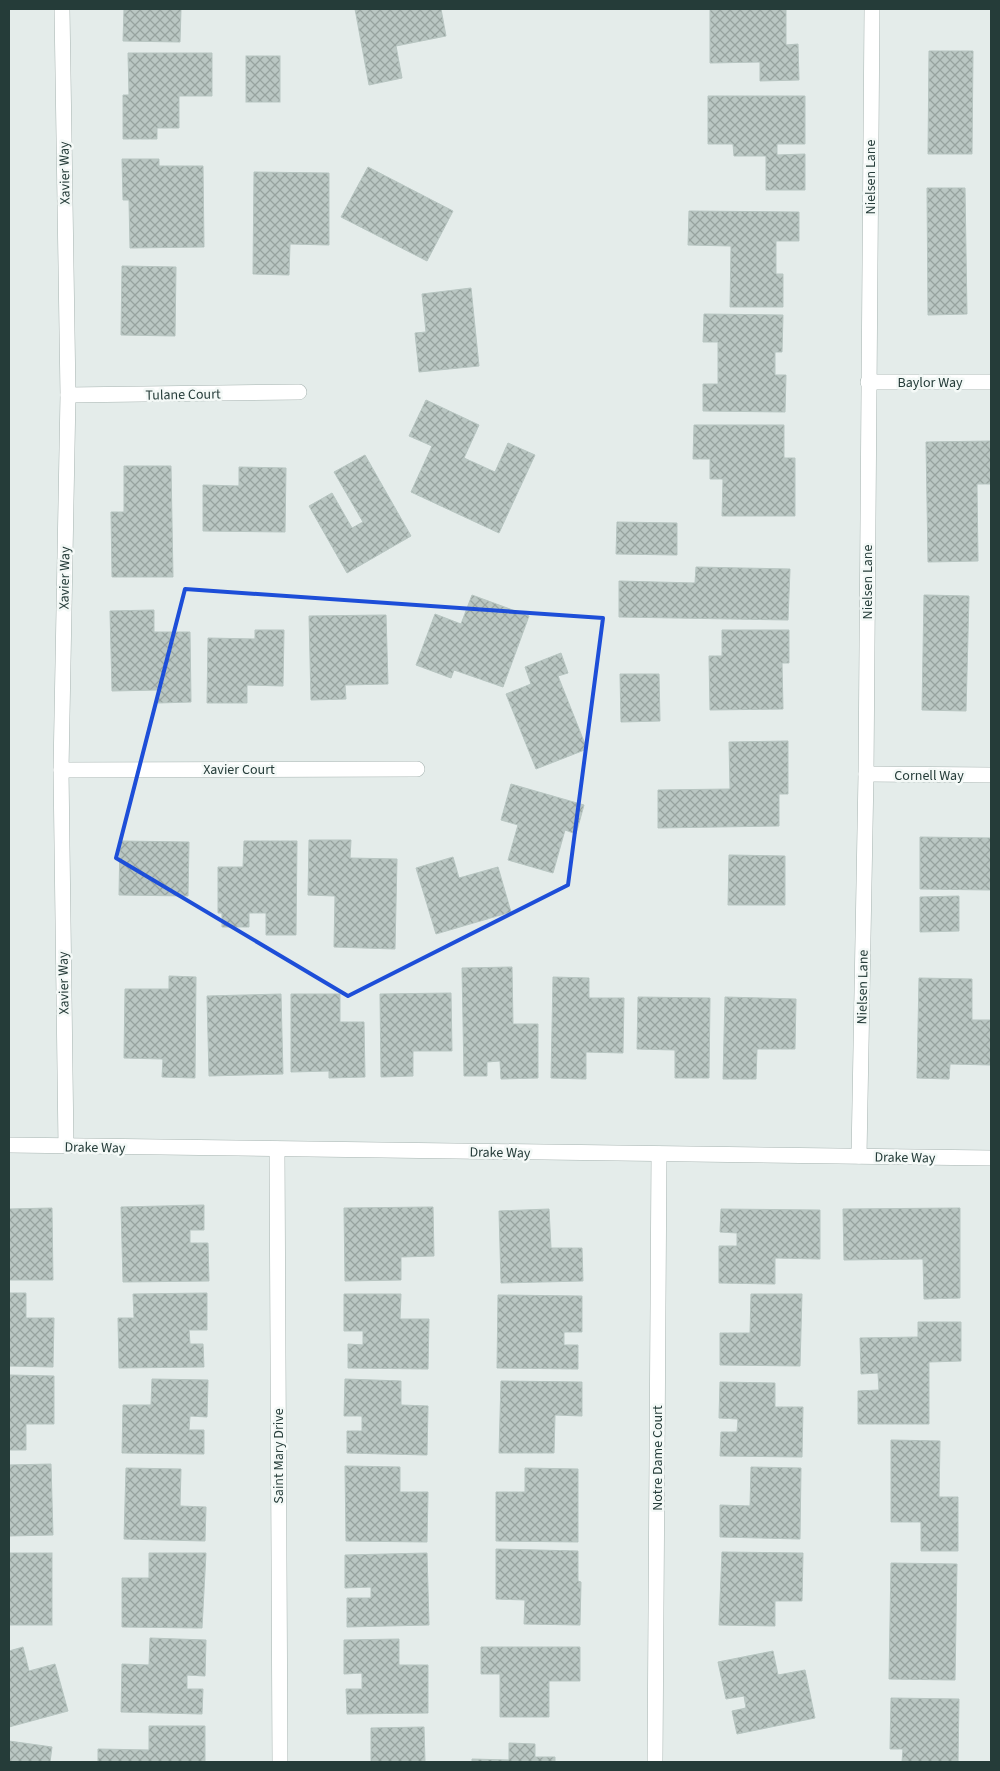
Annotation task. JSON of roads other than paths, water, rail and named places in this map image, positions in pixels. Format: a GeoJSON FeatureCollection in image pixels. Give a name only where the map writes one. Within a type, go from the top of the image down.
{"type":"FeatureCollection","features":[{"type":"Feature","properties":{"kind":"street","name":"Xavier Way"},"geometry":{"type":"LineString","coordinates":[[62,9],[68,395],[61,770],[66,1146]]}},
{"type":"Feature","properties":{"kind":"street","name":"Nielsen Lane"},"geometry":{"type":"LineString","coordinates":[[859,1156],[866,774],[872,9]]}},
{"type":"Feature","properties":{"kind":"street","name":"Baylor Way"},"geometry":{"type":"LineString","coordinates":[[868,382],[991,382]]}},
{"type":"Feature","properties":{"kind":"street","name":"Tulane Court"},"geometry":{"type":"LineString","coordinates":[[68,395],[298,392]]}},
{"type":"Feature","properties":{"kind":"street","name":"Xavier Court"},"geometry":{"type":"LineString","coordinates":[[61,770],[417,769]]}},
{"type":"Feature","properties":{"kind":"street","name":"Cornell Way"},"geometry":{"type":"LineString","coordinates":[[866,774],[991,775]]}},
{"type":"Feature","properties":{"kind":"street","name":"Drake Way"},"geometry":{"type":"LineString","coordinates":[[9,1145],[991,1158]]}},
{"type":"Feature","properties":{"kind":"street","name":"Saint Mary Drive"},"geometry":{"type":"LineString","coordinates":[[277,1149],[280,1762]]}},
{"type":"Feature","properties":{"kind":"street","name":"Notre Dame Court"},"geometry":{"type":"LineString","coordinates":[[655,1762],[659,1154]]}}]}
